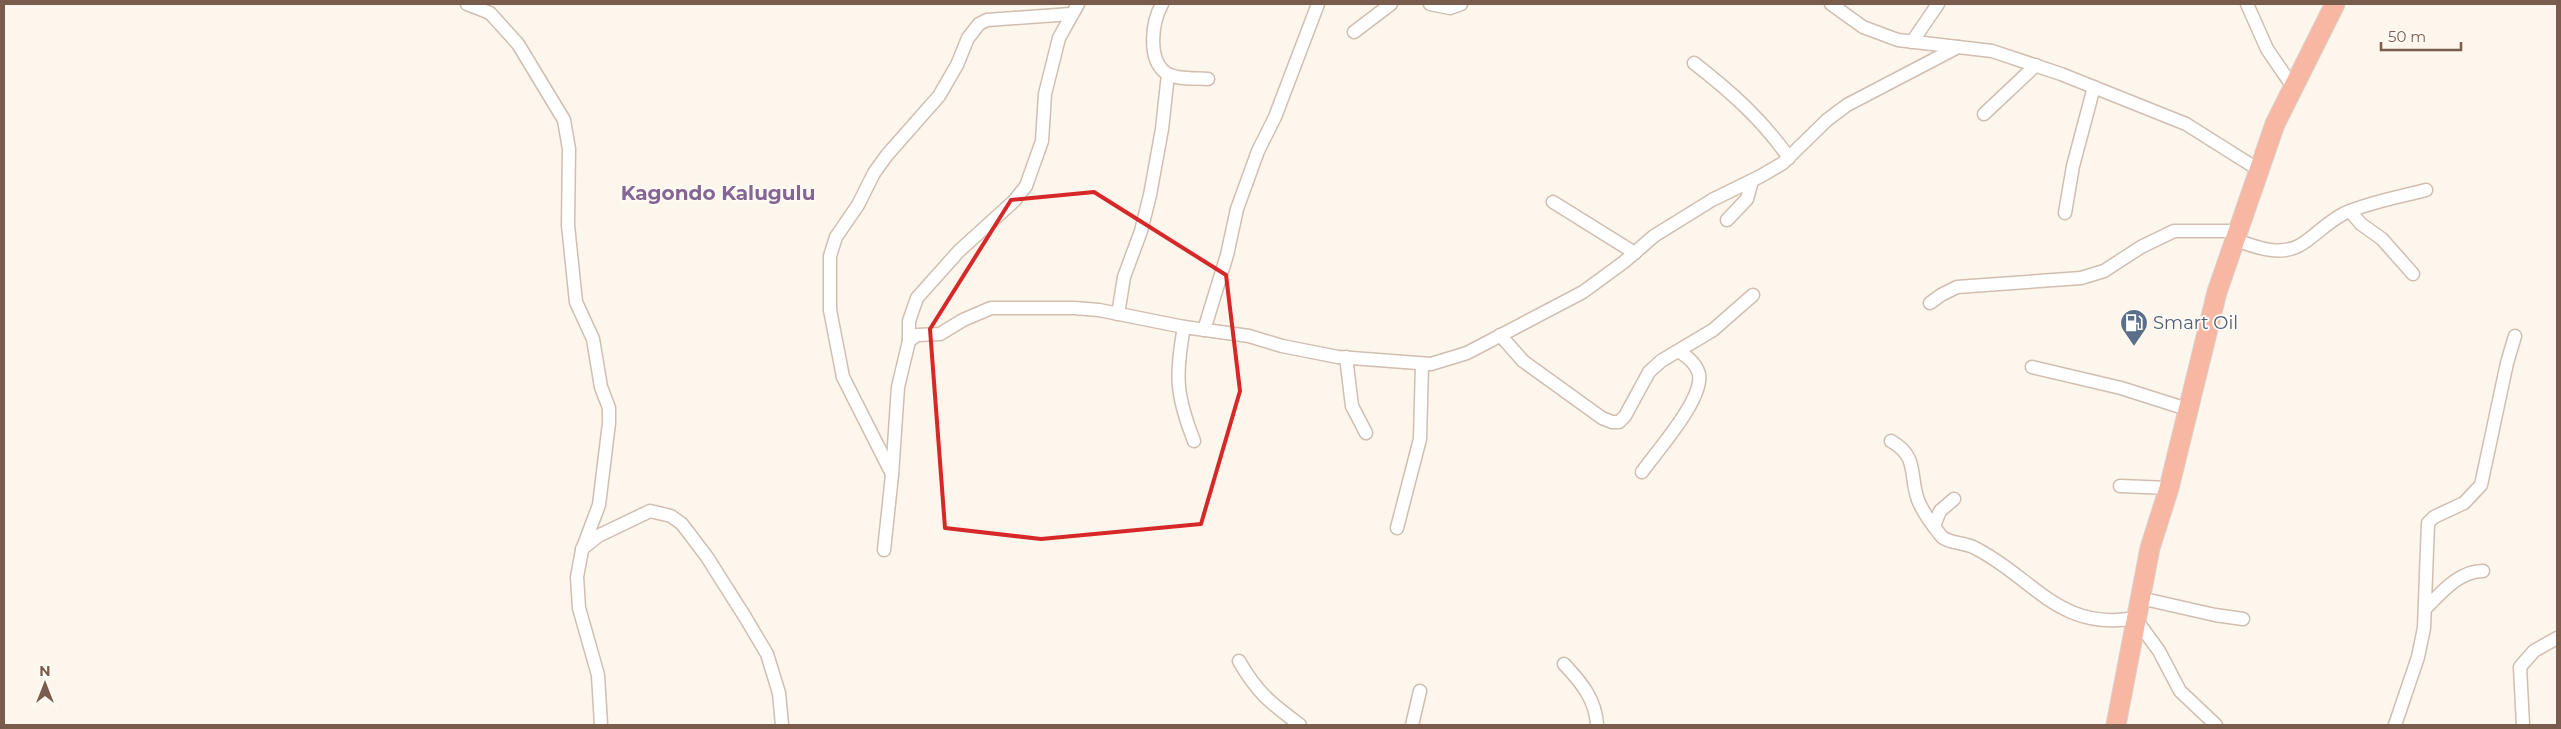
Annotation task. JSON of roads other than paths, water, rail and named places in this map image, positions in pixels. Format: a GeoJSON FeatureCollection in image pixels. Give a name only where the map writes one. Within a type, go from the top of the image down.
{"type":"FeatureCollection","features":[{"type":"Feature","properties":{"kind":"highway"},"geometry":{"type":"LineString","coordinates":[[2116,725],[2135,618],[2150,548],[2169,488],[2217,292],[2275,124],[2335,4]]}},
{"type":"Feature","properties":{"kind":"street"},"geometry":{"type":"LineString","coordinates":[[467,4],[490,13],[518,44],[564,120],[569,149],[568,225],[576,302],[593,338],[601,387],[609,408],[609,423],[598,505],[582,550],[577,594],[579,608],[598,675],[601,725]]}},
{"type":"Feature","properties":{"kind":"street"},"geometry":{"type":"LineString","coordinates":[[1162,4],[1156,20],[1154,38],[1156,59],[1168,74],[1208,79]]}},
{"type":"Feature","properties":{"kind":"street"},"geometry":{"type":"LineString","coordinates":[[1204,330],[1227,255],[1237,209],[1258,150],[1274,117],[1318,4]]}},
{"type":"Feature","properties":{"kind":"street"},"geometry":{"type":"LineString","coordinates":[[1354,32],[1391,4]]}},
{"type":"Feature","properties":{"kind":"street"},"geometry":{"type":"LineString","coordinates":[[1430,4],[1450,8],[1461,4]]}},
{"type":"Feature","properties":{"kind":"street"},"geometry":{"type":"LineString","coordinates":[[1831,4],[1863,27],[1898,40],[1992,51],[2036,65],[2186,124],[2259,170]]}},
{"type":"Feature","properties":{"kind":"street"},"geometry":{"type":"LineString","coordinates":[[1912,42],[1938,4]]}},
{"type":"Feature","properties":{"kind":"street"},"geometry":{"type":"LineString","coordinates":[[2246,4],[2266,49],[2294,88]]}},
{"type":"Feature","properties":{"kind":"street"},"geometry":{"type":"LineString","coordinates":[[884,550],[892,475],[898,387],[909,341],[908,322],[917,298],[959,251],[1000,211],[1014,201],[1026,186],[1042,141],[1044,94],[1051,66],[1059,38],[1074,9],[1049,10],[986,20],[978,24],[968,38],[946,86],[886,155],[836,236],[830,256],[830,310],[843,377],[892,475]]}},
{"type":"Feature","properties":{"kind":"street"},"geometry":{"type":"LineString","coordinates":[[909,341],[917,335],[940,334],[963,320],[991,308],[1074,308],[1118,314],[1184,328],[1249,336],[1282,346],[1346,357],[1432,364],[1467,353],[1583,292],[1635,253],[1654,236],[1712,200],[1752,181],[1789,158],[1826,120],[1847,105],[1958,47]]}},
{"type":"Feature","properties":{"kind":"street"},"geometry":{"type":"LineString","coordinates":[[1694,63],[1747,107],[1769,130],[1789,158]]}},
{"type":"Feature","properties":{"kind":"street"},"geometry":{"type":"LineString","coordinates":[[1984,114],[2036,65]]}},
{"type":"Feature","properties":{"kind":"street"},"geometry":{"type":"LineString","coordinates":[[1118,314],[1124,277],[1141,231],[1150,195],[1162,129],[1168,74]]}},
{"type":"Feature","properties":{"kind":"street"},"geometry":{"type":"LineString","coordinates":[[2064,213],[2073,166],[2094,88]]}},
{"type":"Feature","properties":{"kind":"street"},"geometry":{"type":"LineString","coordinates":[[1727,220],[1747,199],[1752,181]]}},
{"type":"Feature","properties":{"kind":"street"},"geometry":{"type":"LineString","coordinates":[[1930,303],[1941,294],[1957,288],[2081,278],[2104,271],[2158,236],[2174,231],[2238,235],[2260,248],[2289,250],[2304,243],[2329,222],[2350,211],[2426,190]]}},
{"type":"Feature","properties":{"kind":"street"},"geometry":{"type":"LineString","coordinates":[[1553,202],[1635,253]]}},
{"type":"Feature","properties":{"kind":"street"},"geometry":{"type":"LineString","coordinates":[[2350,211],[2361,224],[2382,239],[2413,274]]}},
{"type":"Feature","properties":{"kind":"street"},"geometry":{"type":"LineString","coordinates":[[1500,335],[1523,362],[1612,422],[1619,422],[1625,416],[1649,372],[1679,350],[1713,330],[1753,294]]}},
{"type":"Feature","properties":{"kind":"street"},"geometry":{"type":"LineString","coordinates":[[1184,328],[1177,378],[1185,418],[1194,442]]}},
{"type":"Feature","properties":{"kind":"street"},"geometry":{"type":"LineString","coordinates":[[2394,725],[2418,657],[2426,608],[2428,523],[2434,517],[2464,504],[2481,485],[2507,363],[2515,336]]}},
{"type":"Feature","properties":{"kind":"street"},"geometry":{"type":"LineString","coordinates":[[1642,472],[1676,426],[1697,391],[1697,370],[1691,360],[1679,350]]}},
{"type":"Feature","properties":{"kind":"street"},"geometry":{"type":"LineString","coordinates":[[1346,357],[1352,406],[1366,433]]}},
{"type":"Feature","properties":{"kind":"street"},"geometry":{"type":"LineString","coordinates":[[1397,528],[1420,439],[1422,364]]}},
{"type":"Feature","properties":{"kind":"street"},"geometry":{"type":"LineString","coordinates":[[2032,367],[2122,388],[2187,409]]}},
{"type":"Feature","properties":{"kind":"street"},"geometry":{"type":"LineString","coordinates":[[1890,441],[1900,447],[1906,455],[1914,471],[1918,500],[1934,526],[1947,540],[1975,548],[2042,597],[2067,611],[2085,618],[2116,622],[2135,618],[2159,651],[2180,691],[2216,725]]}},
{"type":"Feature","properties":{"kind":"street"},"geometry":{"type":"LineString","coordinates":[[2120,486],[2169,488]]}},
{"type":"Feature","properties":{"kind":"street"},"geometry":{"type":"LineString","coordinates":[[1934,526],[1940,511],[1954,499]]}},
{"type":"Feature","properties":{"kind":"street"},"geometry":{"type":"LineString","coordinates":[[582,550],[598,536],[650,510],[671,516],[682,524],[707,557],[767,654],[779,693],[782,725]]}},
{"type":"Feature","properties":{"kind":"street"},"geometry":{"type":"LineString","coordinates":[[2426,608],[2462,576],[2474,571],[2483,571]]}},
{"type":"Feature","properties":{"kind":"street"},"geometry":{"type":"LineString","coordinates":[[2140,598],[2215,615],[2243,618]]}},
{"type":"Feature","properties":{"kind":"street"},"geometry":{"type":"LineString","coordinates":[[2523,725],[2520,667],[2534,651],[2557,638]]}},
{"type":"Feature","properties":{"kind":"street"},"geometry":{"type":"LineString","coordinates":[[1239,661],[1264,697],[1300,725]]}},
{"type":"Feature","properties":{"kind":"street"},"geometry":{"type":"LineString","coordinates":[[1564,664],[1589,694],[1596,714],[1597,725]]}},
{"type":"Feature","properties":{"kind":"street"},"geometry":{"type":"LineString","coordinates":[[1412,725],[1420,692]]}},
{"type":"Feature","properties":{"kind":"place","name":"Smart Oil"},"geometry":{"type":"Point","coordinates":[2134,347]}},
{"type":"Feature","properties":{"kind":"district","name":"Kagondo Kalugulu"},"geometry":{"type":"Point","coordinates":[718,193]}}]}
